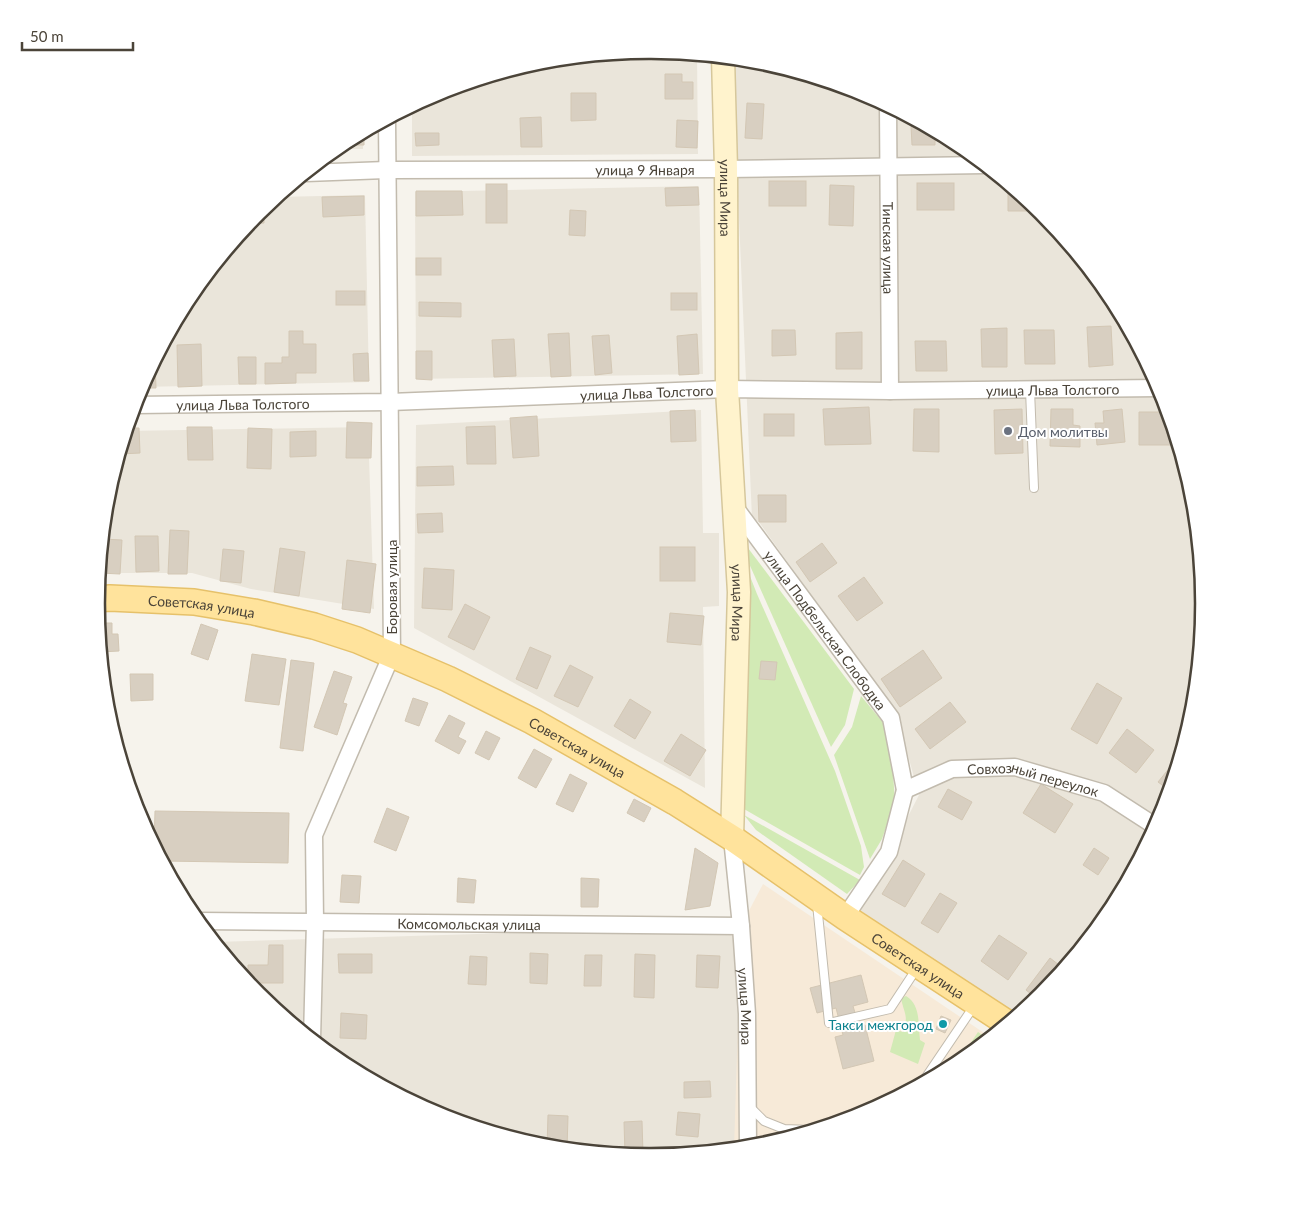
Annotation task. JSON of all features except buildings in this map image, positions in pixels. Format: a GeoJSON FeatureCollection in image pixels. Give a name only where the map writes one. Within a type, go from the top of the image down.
{"type":"FeatureCollection","features":[{"type":"Feature","properties":{"kind":"main road","name":"улица Мира"},"geometry":{"type":"LineString","coordinates":[[723,63],[726,169],[727,389],[739,592],[732,838]]}},
{"type":"Feature","properties":{"kind":"main road","name":"Советская улица"},"geometry":{"type":"LineString","coordinates":[[105,598],[194,602],[254,612],[314,626],[357,640],[448,679],[532,722],[675,802],[732,838],[816,897],[1002,1019]]}},
{"type":"Feature","properties":{"kind":"street","name":"Тинская улица"},"geometry":{"type":"LineString","coordinates":[[888,114],[890,391]]}},
{"type":"Feature","properties":{"kind":"street","name":"Боровая улица"},"geometry":{"type":"LineString","coordinates":[[312,1031],[315,922],[314,835],[392,654],[387,127]]}},
{"type":"Feature","properties":{"kind":"street","name":"улица 9 Января"},"geometry":{"type":"LineString","coordinates":[[316,173],[386,170],[726,169],[973,165]]}},
{"type":"Feature","properties":{"kind":"street","name":"улица Льва Толстого"},"geometry":{"type":"LineString","coordinates":[[143,405],[390,402],[727,389],[890,391],[1150,388]]}},
{"type":"Feature","properties":{"kind":"street","name":"улица Подбельская Слободка"},"geometry":{"type":"LineString","coordinates":[[734,506],[891,718],[905,790]]}},
{"type":"Feature","properties":{"kind":"street","name":"Совхозный переулок"},"geometry":{"type":"LineString","coordinates":[[905,790],[952,768],[1015,767],[1104,793],[1149,822]]}},
{"type":"Feature","properties":{"kind":"street"},"geometry":{"type":"LineString","coordinates":[[846,917],[889,852],[905,790]]}},
{"type":"Feature","properties":{"kind":"street","name":"улица Мира"},"geometry":{"type":"LineString","coordinates":[[732,838],[741,926],[746,1014],[748,1139]]}},
{"type":"Feature","properties":{"kind":"street","name":"Комсомольская улица"},"geometry":{"type":"LineString","coordinates":[[208,921],[741,926]]}},
{"type":"Feature","properties":{"kind":"lane"},"geometry":{"type":"LineString","coordinates":[[1030,390],[1034,488]]}},
{"type":"Feature","properties":{"kind":"lane"},"geometry":{"type":"LineString","coordinates":[[816,897],[829,1023],[890,1009],[920,964]]}},
{"type":"Feature","properties":{"kind":"lane"},"geometry":{"type":"LineString","coordinates":[[931,1069],[976,1002]]}},
{"type":"Feature","properties":{"kind":"lane"},"geometry":{"type":"LineString","coordinates":[[748,1105],[764,1121],[784,1129],[793,1129]]}},
{"type":"Feature","properties":{"kind":"shaded area"},"geometry":{"type":"Polygon","coordinates":[[[650,59],[697,61],[698,154],[412,156],[412,114],[475,88],[509,77],[579,63],[650,59]]]}},
{"type":"Feature","properties":{"kind":"shaded area"},"geometry":{"type":"Polygon","coordinates":[[[732,65],[791,77],[858,100],[922,132],[982,171],[1035,218],[1060,244],[1103,301],[1139,363],[1166,428],[1184,497],[1194,568],[1194,639],[1184,710],[1176,744],[1166,779],[1153,812],[1122,876],[1103,906],[1060,963],[1009,1013],[860,910],[919,795],[897,716],[759,522],[752,518],[732,65]]]}},
{"type":"Feature","properties":{"kind":"shaded area"},"geometry":{"type":"Polygon","coordinates":[[[363,141],[363,149],[350,149],[363,141]]]}},
{"type":"Feature","properties":{"kind":"shaded area"},"geometry":{"type":"Polygon","coordinates":[[[699,186],[703,374],[416,379],[415,192],[699,186]]]}},
{"type":"Feature","properties":{"kind":"shaded area"},"geometry":{"type":"Polygon","coordinates":[[[365,195],[369,382],[151,387],[178,331],[197,301],[240,244],[288,197],[365,195]]]}},
{"type":"Feature","properties":{"kind":"shaded area"},"geometry":{"type":"Polygon","coordinates":[[[701,410],[703,533],[719,533],[719,606],[703,607],[705,788],[414,628],[416,425],[701,410]]]}},
{"type":"Feature","properties":{"kind":"shaded area"},"geometry":{"type":"Polygon","coordinates":[[[368,427],[374,609],[251,589],[192,573],[106,573],[116,497],[133,431],[368,427]]]}},
{"type":"Feature","properties":{"kind":"shaded area"},"geometry":{"type":"Polygon","coordinates":[[[763,884],[985,1034],[922,1075],[858,1107],[791,1130],[734,1142],[741,926],[763,884]]]}},
{"type":"Feature","properties":{"kind":"shaded area"},"geometry":{"type":"Polygon","coordinates":[[[741,926],[741,1141],[686,1147],[650,1148],[579,1144],[509,1130],[442,1107],[378,1075],[318,1036],[265,989],[240,963],[223,942],[741,926]]]}},
{"type":"Feature","properties":{"kind":"green space"},"geometry":{"type":"Polygon","coordinates":[[[748,548],[854,689],[845,725],[831,747],[747,559],[748,548]]]}},
{"type":"Feature","properties":{"kind":"green space"},"geometry":{"type":"Polygon","coordinates":[[[744,561],[835,771],[861,846],[864,867],[860,875],[744,809],[744,561]]]}},
{"type":"Feature","properties":{"kind":"green space"},"geometry":{"type":"Polygon","coordinates":[[[861,696],[885,725],[892,760],[895,801],[882,839],[870,859],[834,755],[852,727],[861,696]]]}},
{"type":"Feature","properties":{"kind":"green space"},"geometry":{"type":"Polygon","coordinates":[[[744,815],[860,880],[847,894],[756,830],[744,815]]]}},
{"type":"Feature","properties":{"kind":"green space"},"geometry":{"type":"Polygon","coordinates":[[[906,996],[914,1004],[919,1021],[920,1040],[925,1043],[918,1064],[890,1052],[896,1030],[903,1032],[905,1026],[905,1015],[901,998],[906,996]]]}},
{"type":"Feature","properties":{"kind":"green space"},"geometry":{"type":"Polygon","coordinates":[[[978,1032],[983,1035],[982,1036],[970,1045],[978,1032]]]}},
{"type":"Feature","properties":{"kind":"place","name":"Дом молитвы"},"geometry":{"type":"Point","coordinates":[1008,431]}},
{"type":"Feature","properties":{"kind":"place","name":"Такси межгород"},"geometry":{"type":"Point","coordinates":[943,1024]}}]}
